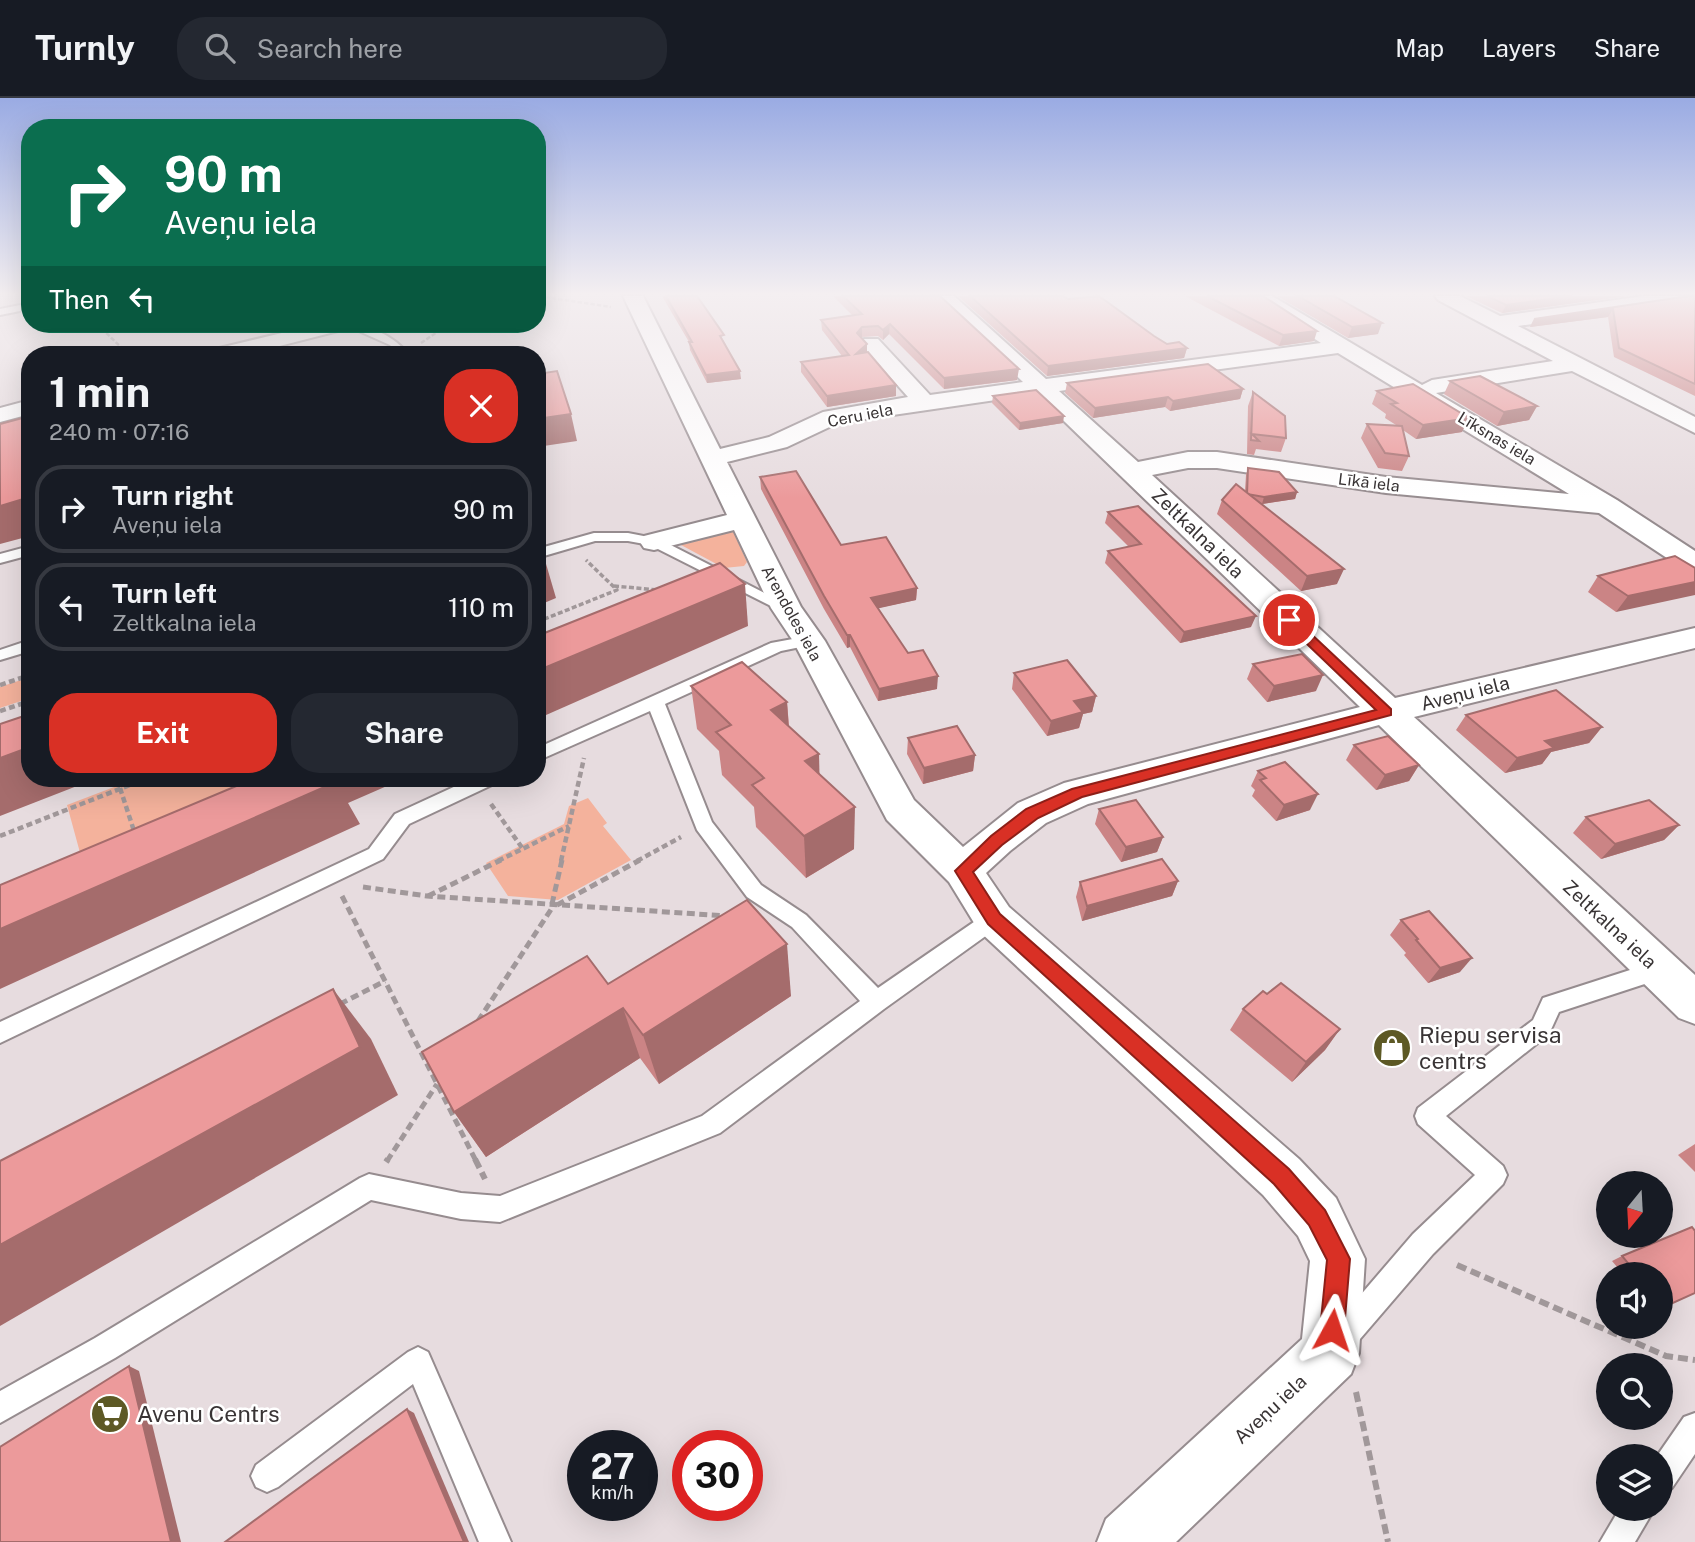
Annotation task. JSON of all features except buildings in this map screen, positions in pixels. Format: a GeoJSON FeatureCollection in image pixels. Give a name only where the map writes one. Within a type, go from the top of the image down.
{"type":"FeatureCollection","features":[{"type":"Feature","properties":{"kind":"street","name":"Arendoles iela"},"geometry":{"type":"LineString","coordinates":[[667,363],[786,608],[809,641],[900,810],[963,871]]}},
{"type":"Feature","properties":{"kind":"street"},"geometry":{"type":"LineString","coordinates":[[889,363],[926,404]]}},
{"type":"Feature","properties":{"kind":"street","name":"Zeltkalna iela"},"geometry":{"type":"LineString","coordinates":[[1016,363],[1695,1004]]}},
{"type":"Feature","properties":{"kind":"street","name":"Ceru iela"},"geometry":{"type":"LineString","coordinates":[[715,458],[779,442],[831,417],[1040,385],[1208,363]]}},
{"type":"Feature","properties":{"kind":"street","name":"Līksnas iela"},"geometry":{"type":"LineString","coordinates":[[1373,363],[1607,506],[1695,564]]}},
{"type":"Feature","properties":{"kind":"street"},"geometry":{"type":"LineString","coordinates":[[1417,389],[1575,364],[1695,426]]}},
{"type":"Feature","properties":{"kind":"street"},"geometry":{"type":"LineString","coordinates":[[1668,412],[1695,407]]}},
{"type":"Feature","properties":{"kind":"street"},"geometry":{"type":"LineString","coordinates":[[0,415],[21,409]]}},
{"type":"Feature","properties":{"kind":"street","name":"Līkā iela"},"geometry":{"type":"LineString","coordinates":[[1133,471],[1188,460],[1217,460],[1386,485],[1607,506]]}},
{"type":"Feature","properties":{"kind":"street"},"geometry":{"type":"LineString","coordinates":[[654,542],[743,519]]}},
{"type":"Feature","properties":{"kind":"street","name":"Aveņu iela"},"geometry":{"type":"LineString","coordinates":[[963,871],[996,840],[1032,813],[1077,793],[1386,712],[1695,638]]}},
{"type":"Feature","properties":{"kind":"street"},"geometry":{"type":"LineString","coordinates":[[963,871],[994,919],[1281,1177],[1317,1217],[1338,1259],[1330,1353]]}},
{"type":"Feature","properties":{"kind":"street","name":"Aveņu iela"},"geometry":{"type":"LineString","coordinates":[[1129,1542],[1330,1353]]}},
{"type":"Feature","properties":{"kind":"lane"},"geometry":{"type":"LineString","coordinates":[[546,551],[594,537],[628,537],[654,542],[786,608]]}},
{"type":"Feature","properties":{"kind":"lane"},"geometry":{"type":"LineString","coordinates":[[0,559],[21,553]]}},
{"type":"Feature","properties":{"kind":"lane"},"geometry":{"type":"LineString","coordinates":[[546,751],[777,647],[809,641]]}},
{"type":"Feature","properties":{"kind":"lane"},"geometry":{"type":"LineString","coordinates":[[0,655],[21,648]]}},
{"type":"Feature","properties":{"kind":"lane"},"geometry":{"type":"LineString","coordinates":[[655,701],[704,825],[754,891],[799,921],[876,1002]]}},
{"type":"Feature","properties":{"kind":"lane"},"geometry":{"type":"LineString","coordinates":[[0,1033],[376,854],[402,819],[469,787]]}},
{"type":"Feature","properties":{"kind":"lane"},"geometry":{"type":"LineString","coordinates":[[0,1408],[105,1348],[369,1187],[461,1206],[500,1209],[711,1125],[876,1002],[994,919]]}},
{"type":"Feature","properties":{"kind":"lane"},"geometry":{"type":"LineString","coordinates":[[1330,1353],[1423,1244],[1494,1174],[1427,1116],[1541,1027],[1552,1005],[1658,970]]}},
{"type":"Feature","properties":{"kind":"lane"},"geometry":{"type":"LineString","coordinates":[[267,1476],[418,1362],[495,1542]]}},
{"type":"Feature","properties":{"kind":"lane"},"geometry":{"type":"LineString","coordinates":[[1673,1460],[1695,1428]]}},
{"type":"Feature","properties":{"kind":"lane"},"geometry":{"type":"LineString","coordinates":[[1616,1542],[1630,1521]]}},
{"type":"Feature","properties":{"kind":"path"},"geometry":{"type":"LineString","coordinates":[[546,618],[617,590],[568,543]]}},
{"type":"Feature","properties":{"kind":"path"},"geometry":{"type":"LineString","coordinates":[[613,586],[662,590]]}},
{"type":"Feature","properties":{"kind":"path"},"geometry":{"type":"LineString","coordinates":[[0,685],[21,677]]}},
{"type":"Feature","properties":{"kind":"path"},"geometry":{"type":"LineString","coordinates":[[0,711],[21,704]]}},
{"type":"Feature","properties":{"kind":"path"},"geometry":{"type":"LineString","coordinates":[[474,1028],[554,905],[591,731]]}},
{"type":"Feature","properties":{"kind":"path"},"geometry":{"type":"LineString","coordinates":[[238,792],[242,787]]}},
{"type":"Feature","properties":{"kind":"path"},"geometry":{"type":"LineString","coordinates":[[486,787],[523,849]]}},
{"type":"Feature","properties":{"kind":"path"},"geometry":{"type":"LineString","coordinates":[[0,836],[120,788],[138,843]]}},
{"type":"Feature","properties":{"kind":"path"},"geometry":{"type":"LineString","coordinates":[[554,905],[704,825]]}},
{"type":"Feature","properties":{"kind":"path"},"geometry":{"type":"LineString","coordinates":[[427,896],[569,826]]}},
{"type":"Feature","properties":{"kind":"path"},"geometry":{"type":"LineString","coordinates":[[332,877],[372,891],[732,917]]}},
{"type":"Feature","properties":{"kind":"path"},"geometry":{"type":"LineString","coordinates":[[332,877],[500,1209]]}},
{"type":"Feature","properties":{"kind":"path"},"geometry":{"type":"LineString","coordinates":[[327,1011],[385,981]]}},
{"type":"Feature","properties":{"kind":"path"},"geometry":{"type":"LineString","coordinates":[[369,1187],[444,1073]]}},
{"type":"Feature","properties":{"kind":"path"},"geometry":{"type":"LineString","coordinates":[[1457,1265],[1666,1356],[1695,1360]]}},
{"type":"Feature","properties":{"kind":"path"},"geometry":{"type":"LineString","coordinates":[[1330,1353],[1354,1382],[1388,1542]]}},
{"type":"Feature","properties":{"kind":"shaded area"},"geometry":{"type":"Polygon","coordinates":[[[733,531],[747,562],[744,566],[724,568],[681,545],[681,543],[733,531]]]}},
{"type":"Feature","properties":{"kind":"shaded area"},"geometry":{"type":"Polygon","coordinates":[[[21,680],[21,701],[0,708],[0,687],[21,680]]]}},
{"type":"Feature","properties":{"kind":"shaded area"},"geometry":{"type":"Polygon","coordinates":[[[114,787],[249,787],[85,871],[67,805],[114,787]]]}},
{"type":"Feature","properties":{"kind":"shaded area"},"geometry":{"type":"Polygon","coordinates":[[[588,798],[607,823],[603,826],[631,860],[558,900],[508,896],[486,863],[564,824],[569,806],[588,798]]]}},
{"type":"Feature","properties":{"kind":"place","name":"Riepu servisa centrs"},"geometry":{"type":"Point","coordinates":[1392,1048]}},
{"type":"Feature","properties":{"kind":"place","name":"Avenu Centrs"},"geometry":{"type":"Point","coordinates":[110,1414]}},
{"type":"Feature","properties":{"kind":"route"},"geometry":{"type":"LineString","coordinates":[[1289,620],[1386,712],[1077,793],[1032,813],[996,840],[963,871],[994,919],[1281,1177],[1317,1217],[1338,1259],[1332,1330]]}}]}
